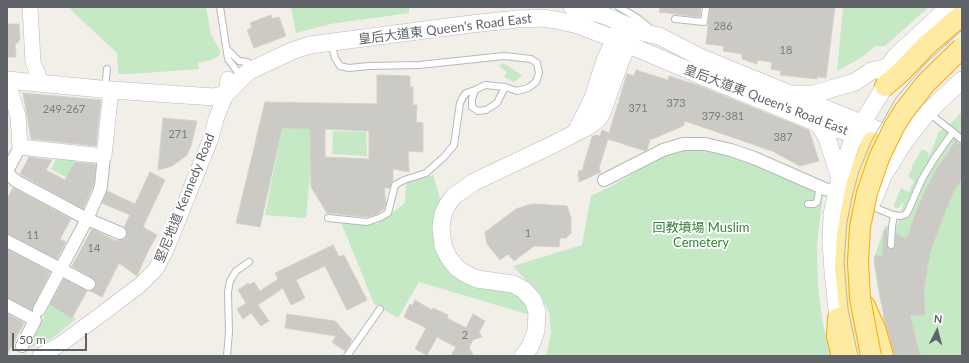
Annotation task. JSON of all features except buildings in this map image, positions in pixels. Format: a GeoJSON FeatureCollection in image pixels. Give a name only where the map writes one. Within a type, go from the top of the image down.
{"type":"FeatureCollection","features":[{"type":"Feature","properties":{"kind":"highway"},"geometry":{"type":"LineString","coordinates":[[886,77],[900,73],[926,46],[962,15]]}},
{"type":"Feature","properties":{"kind":"highway"},"geometry":{"type":"LineString","coordinates":[[859,356],[850,314],[845,268],[847,235],[856,186],[872,142],[881,125],[908,85],[926,65],[962,33]]}},
{"type":"Feature","properties":{"kind":"highway"},"geometry":{"type":"LineString","coordinates":[[872,356],[863,316],[858,262],[860,226],[872,175],[886,143],[904,111],[938,70],[961,51]]}},
{"type":"Feature","properties":{"kind":"highway"},"geometry":{"type":"LineString","coordinates":[[865,306],[876,331],[883,356]]}},
{"type":"Feature","properties":{"kind":"highway"},"geometry":{"type":"LineString","coordinates":[[838,318],[837,336],[842,356]]}},
{"type":"Feature","properties":{"kind":"main road","name":"皇后大道東 Queen's Road East"},"geometry":{"type":"LineString","coordinates":[[7,80],[108,90],[214,97],[267,51],[309,36],[520,7]]}},
{"type":"Feature","properties":{"kind":"main road","name":"皇后大道東 Queen's Road East"},"geometry":{"type":"LineString","coordinates":[[572,7],[626,19],[700,57],[788,94],[858,129]]}},
{"type":"Feature","properties":{"kind":"main road"},"geometry":{"type":"LineString","coordinates":[[838,318],[831,243],[832,214],[838,185],[858,129],[895,57],[949,7]]}},
{"type":"Feature","properties":{"kind":"main road","name":"皇后大道東 Queen's Road East"},"geometry":{"type":"LineString","coordinates":[[238,76],[292,51],[310,45],[530,18],[556,20],[622,42],[818,123],[858,129],[898,138]]}},
{"type":"Feature","properties":{"kind":"main road"},"geometry":{"type":"LineString","coordinates":[[524,356],[531,345],[536,332],[537,312],[533,300],[524,290],[513,284],[478,279],[457,268],[449,258],[443,246],[441,220],[448,204],[454,196],[466,187],[481,178],[552,146],[589,126],[602,113],[622,42],[626,19]]}},
{"type":"Feature","properties":{"kind":"main road"},"geometry":{"type":"LineString","coordinates":[[865,306],[862,247],[865,226],[873,201],[898,138],[918,96],[961,51]]}},
{"type":"Feature","properties":{"kind":"main road"},"geometry":{"type":"LineString","coordinates":[[788,94],[814,94],[824,92],[855,82],[871,71],[886,77]]}},
{"type":"Feature","properties":{"kind":"main road"},"geometry":{"type":"LineString","coordinates":[[898,138],[962,80]]}},
{"type":"Feature","properties":{"kind":"main road"},"geometry":{"type":"LineString","coordinates":[[818,123],[827,138],[838,185]]}},
{"type":"Feature","properties":{"kind":"street"},"geometry":{"type":"LineString","coordinates":[[30,7],[33,62],[41,83]]}},
{"type":"Feature","properties":{"kind":"street","name":"堅尼地道 Kennedy Road"},"geometry":{"type":"LineString","coordinates":[[40,356],[61,344],[99,316],[140,285],[156,269],[168,248],[211,138],[216,119],[238,76]]}},
{"type":"Feature","properties":{"kind":"street"},"geometry":{"type":"LineString","coordinates":[[7,80],[18,116],[20,147],[7,172],[16,181],[87,219],[120,232]]}},
{"type":"Feature","properties":{"kind":"street"},"geometry":{"type":"LineString","coordinates":[[22,346],[60,269],[87,219],[101,186],[108,90]]}},
{"type":"Feature","properties":{"kind":"street"},"geometry":{"type":"LineString","coordinates":[[604,180],[663,150],[683,144],[705,144],[731,150],[754,158],[820,186],[838,185]]}},
{"type":"Feature","properties":{"kind":"street"},"geometry":{"type":"LineString","coordinates":[[20,147],[104,156]]}},
{"type":"Feature","properties":{"kind":"street"},"geometry":{"type":"LineString","coordinates":[[7,241],[89,284]]}},
{"type":"Feature","properties":{"kind":"street"},"geometry":{"type":"LineString","coordinates":[[7,305],[37,315]]}},
{"type":"Feature","properties":{"kind":"street"},"geometry":{"type":"LineString","coordinates":[[865,306],[872,356]]}},
{"type":"Feature","properties":{"kind":"street"},"geometry":{"type":"LineString","coordinates":[[838,318],[846,334],[851,356]]}},
{"type":"Feature","properties":{"kind":"lane"},"geometry":{"type":"LineString","coordinates":[[220,7],[229,62],[238,76]]}},
{"type":"Feature","properties":{"kind":"lane"},"geometry":{"type":"LineString","coordinates":[[675,19],[704,22],[706,7]]}},
{"type":"Feature","properties":{"kind":"lane"},"geometry":{"type":"LineString","coordinates":[[626,19],[648,26],[659,36]]}},
{"type":"Feature","properties":{"kind":"lane"},"geometry":{"type":"LineString","coordinates":[[328,218],[367,222],[379,218],[388,212],[395,185],[404,180],[426,173],[444,157],[454,145],[460,103],[466,93],[485,85],[505,86],[517,91],[528,88],[536,82],[539,73],[538,63],[531,59],[504,56],[419,65],[349,68],[340,66],[335,58],[331,42]]}},
{"type":"Feature","properties":{"kind":"lane"},"geometry":{"type":"LineString","coordinates":[[226,48],[239,61],[238,76]]}},
{"type":"Feature","properties":{"kind":"lane"},"geometry":{"type":"LineString","coordinates":[[107,69],[108,90]]}},
{"type":"Feature","properties":{"kind":"lane"},"geometry":{"type":"LineString","coordinates":[[475,90],[472,99],[472,106],[478,112],[486,110],[497,102],[505,86]]}},
{"type":"Feature","properties":{"kind":"lane"},"geometry":{"type":"LineString","coordinates":[[928,112],[961,139]]}},
{"type":"Feature","properties":{"kind":"lane"},"geometry":{"type":"LineString","coordinates":[[873,201],[878,209],[894,215],[901,216],[906,214],[925,174],[953,132]]}},
{"type":"Feature","properties":{"kind":"lane"},"geometry":{"type":"LineString","coordinates":[[808,204],[814,204],[817,202],[820,186]]}},
{"type":"Feature","properties":{"kind":"lane"},"geometry":{"type":"LineString","coordinates":[[891,245],[894,215]]}},
{"type":"Feature","properties":{"kind":"lane"},"geometry":{"type":"LineString","coordinates":[[227,356],[230,332],[228,292],[230,281],[236,271],[248,262]]}},
{"type":"Feature","properties":{"kind":"lane"},"geometry":{"type":"LineString","coordinates":[[348,356],[380,309]]}},
{"type":"Feature","properties":{"kind":"green space"},"geometry":{"type":"Polygon","coordinates":[[[73,7],[206,7],[211,35],[220,50],[219,56],[211,60],[198,63],[199,69],[118,74],[117,53],[70,9],[73,7]]]}},
{"type":"Feature","properties":{"kind":"green space"},"geometry":{"type":"Polygon","coordinates":[[[291,7],[409,7],[409,13],[330,24],[296,33],[291,7]]]}},
{"type":"Feature","properties":{"kind":"green space"},"geometry":{"type":"Polygon","coordinates":[[[843,7],[929,7],[885,46],[875,46],[864,56],[837,71],[843,7]]]}},
{"type":"Feature","properties":{"kind":"green space"},"geometry":{"type":"Polygon","coordinates":[[[503,63],[522,75],[514,82],[504,77],[507,72],[499,66],[503,63]]]}},
{"type":"Feature","properties":{"kind":"green space"},"geometry":{"type":"Polygon","coordinates":[[[962,112],[962,356],[894,356],[879,296],[874,261],[875,255],[885,226],[897,227],[904,202],[898,208],[895,208],[894,205],[901,188],[909,192],[914,181],[908,177],[912,166],[922,149],[929,153],[927,159],[939,132],[962,112]]]}},
{"type":"Feature","properties":{"kind":"green space"},"geometry":{"type":"Polygon","coordinates":[[[282,128],[314,129],[306,218],[265,215],[282,128]]]}},
{"type":"Feature","properties":{"kind":"green space"},"geometry":{"type":"Polygon","coordinates":[[[333,131],[366,132],[367,156],[332,154],[333,131]]]}},
{"type":"Feature","properties":{"kind":"green space","name":"回教墳場 Muslim Cemetery"},"geometry":{"type":"Polygon","coordinates":[[[688,147],[735,156],[823,193],[817,244],[818,287],[822,319],[831,356],[545,356],[547,353],[551,332],[549,312],[540,295],[513,266],[582,245],[591,196],[608,188],[663,156],[688,147]]]}},
{"type":"Feature","properties":{"kind":"green space"},"geometry":{"type":"Polygon","coordinates":[[[57,157],[77,159],[67,178],[51,169],[57,157]]]}},
{"type":"Feature","properties":{"kind":"green space"},"geometry":{"type":"Polygon","coordinates":[[[433,175],[441,201],[440,253],[514,292],[524,302],[530,315],[419,282],[398,318],[374,304],[341,222],[377,224],[405,203],[406,183],[433,175]]]}},
{"type":"Feature","properties":{"kind":"green space"},"geometry":{"type":"Polygon","coordinates":[[[50,305],[76,319],[54,337],[44,343],[29,348],[50,305]]]}},
{"type":"Feature","properties":{"kind":"tram line"},"geometry":{"type":"LineString","coordinates":[[858,356],[848,309],[844,263],[847,222],[859,171],[871,142],[896,98],[926,63],[962,30]]}}]}
